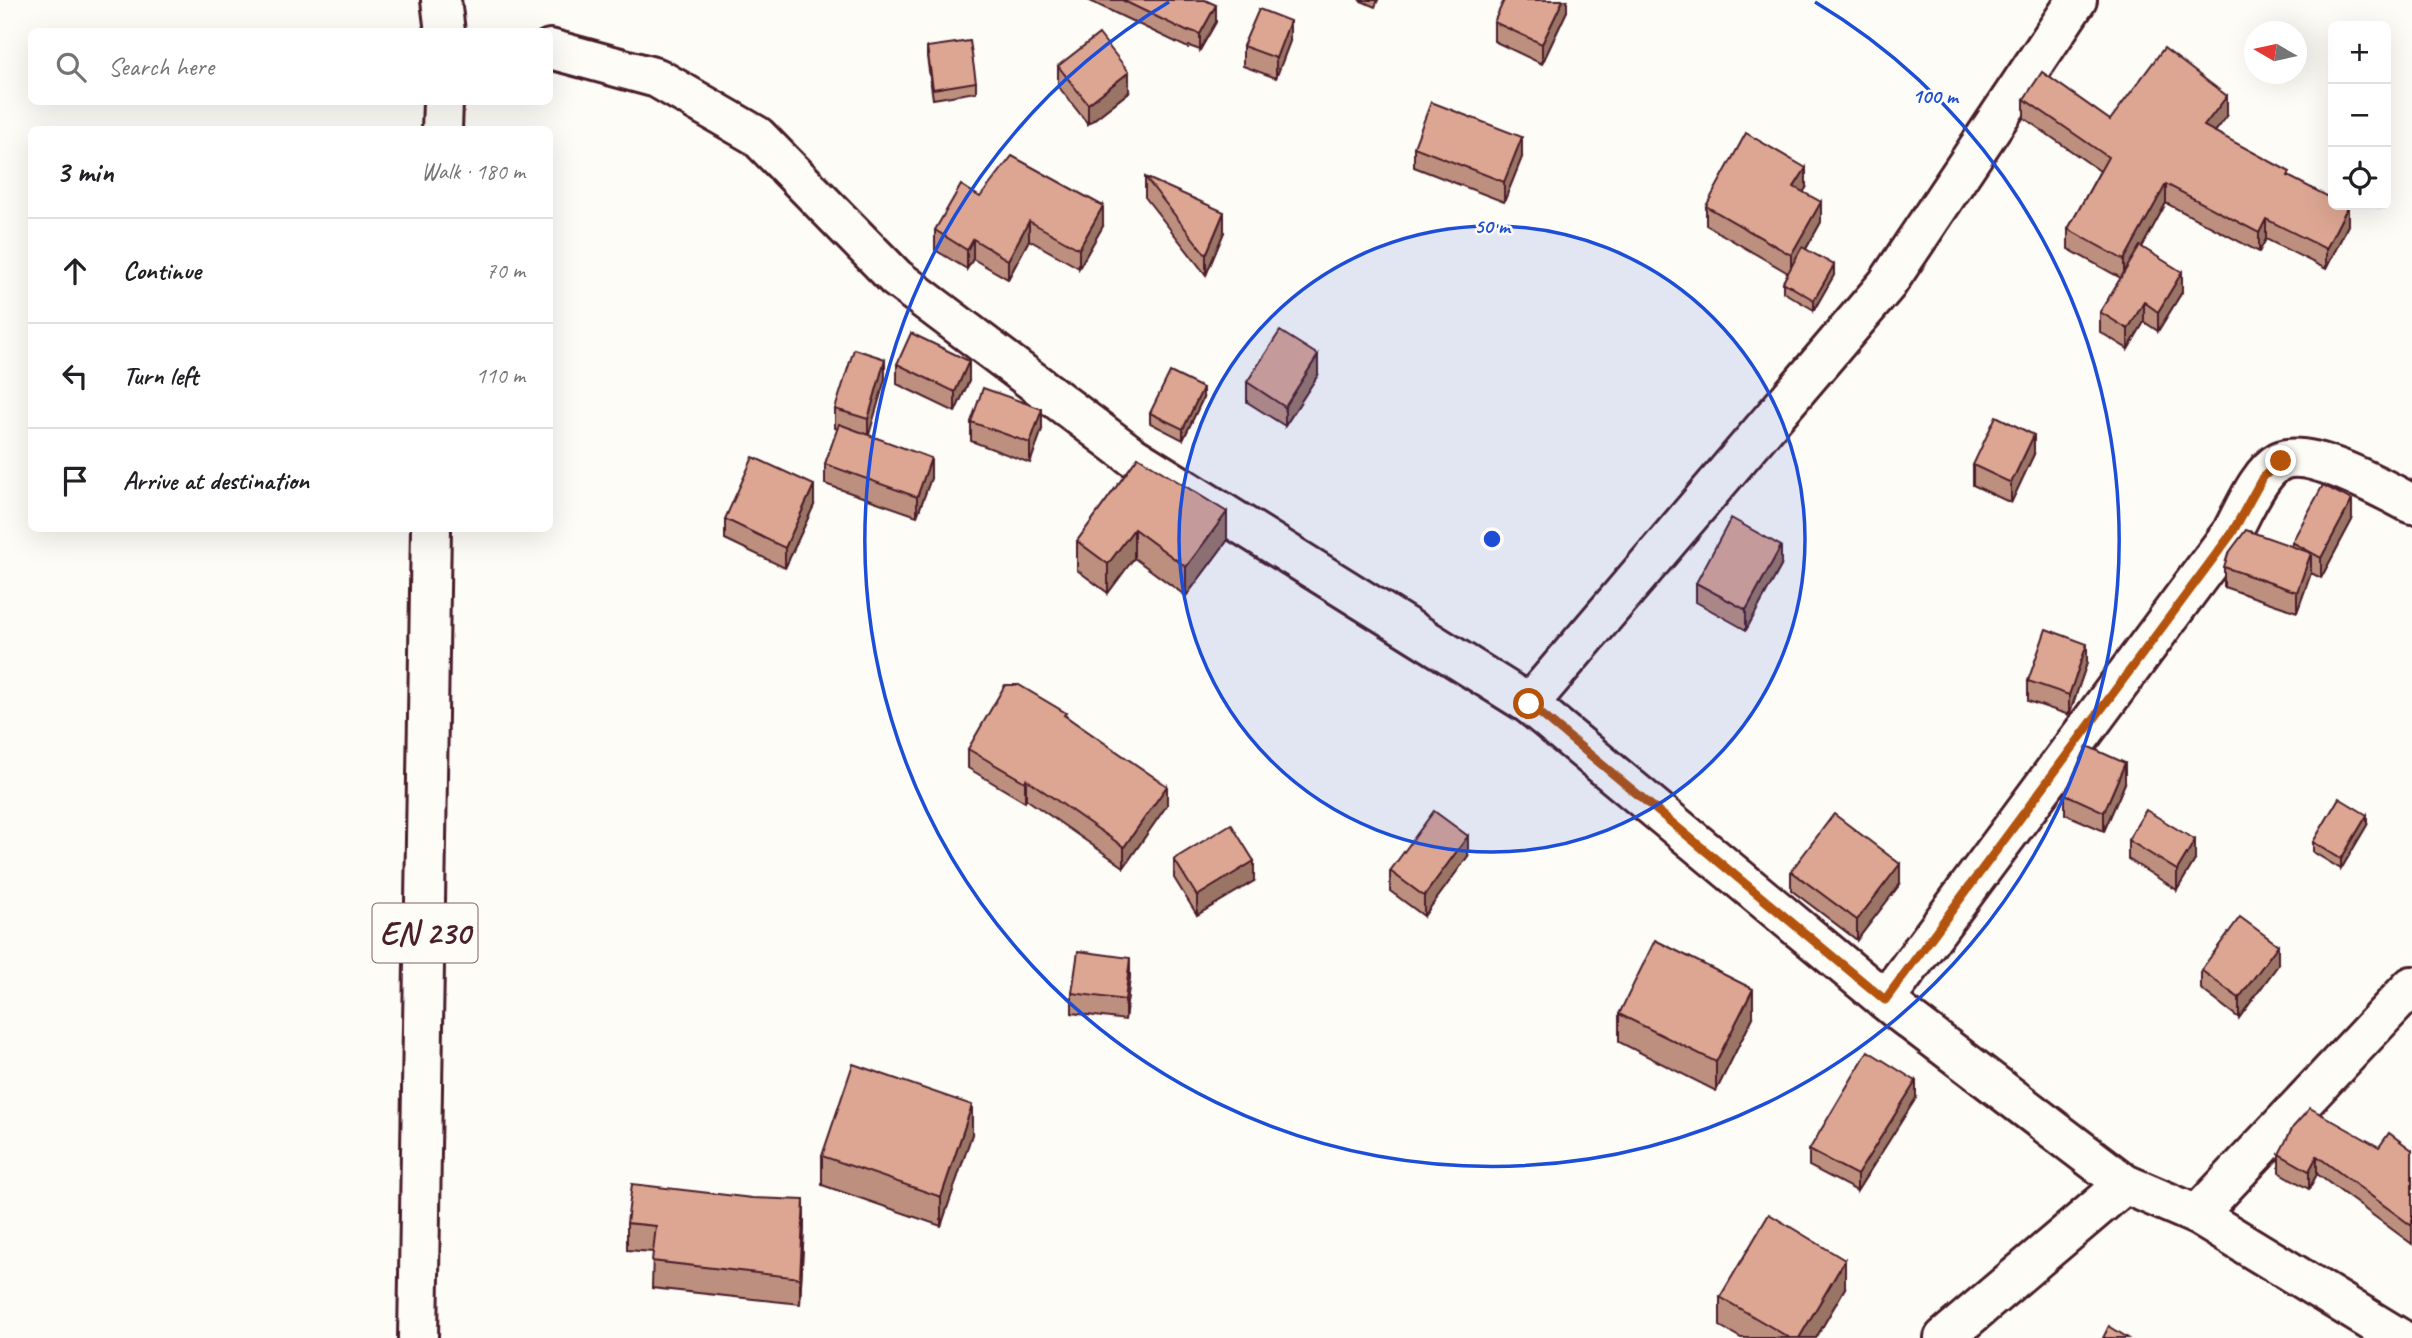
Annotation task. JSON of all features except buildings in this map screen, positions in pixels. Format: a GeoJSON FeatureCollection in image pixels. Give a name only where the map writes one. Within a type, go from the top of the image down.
{"type":"FeatureCollection","features":[{"type":"Feature","properties":{"kind":"street"},"geometry":{"type":"LineString","coordinates":[[441,0],[444,28]]}},
{"type":"Feature","properties":{"kind":"street"},"geometry":{"type":"LineString","coordinates":[[1529,704],[1887,284],[2077,0]]}},
{"type":"Feature","properties":{"kind":"street"},"geometry":{"type":"LineString","coordinates":[[553,51],[657,78],[757,136],[896,278],[1132,457],[1529,704],[1885,1000],[2125,1184],[2197,1215],[2399,1338]]}},
{"type":"Feature","properties":{"kind":"street"},"geometry":{"type":"LineString","coordinates":[[442,126],[443,105]]}},
{"type":"Feature","properties":{"kind":"street"},"geometry":{"type":"LineString","coordinates":[[1885,1000],[2232,533],[2263,477],[2281,461],[2303,459],[2343,470],[2412,504]]}},
{"type":"Feature","properties":{"kind":"street","name":"EN 230"},"geometry":{"type":"LineString","coordinates":[[418,1338],[431,532]]}},
{"type":"Feature","properties":{"kind":"street"},"geometry":{"type":"LineString","coordinates":[[2197,1215],[2412,986]]}},
{"type":"Feature","properties":{"kind":"street"},"geometry":{"type":"LineString","coordinates":[[1944,1338],[2125,1184]]}},
{"type":"Feature","properties":{"kind":"route"},"geometry":{"type":"LineString","coordinates":[[1529,704],[1885,1000],[2232,533],[2263,477],[2281,461]]}}]}
